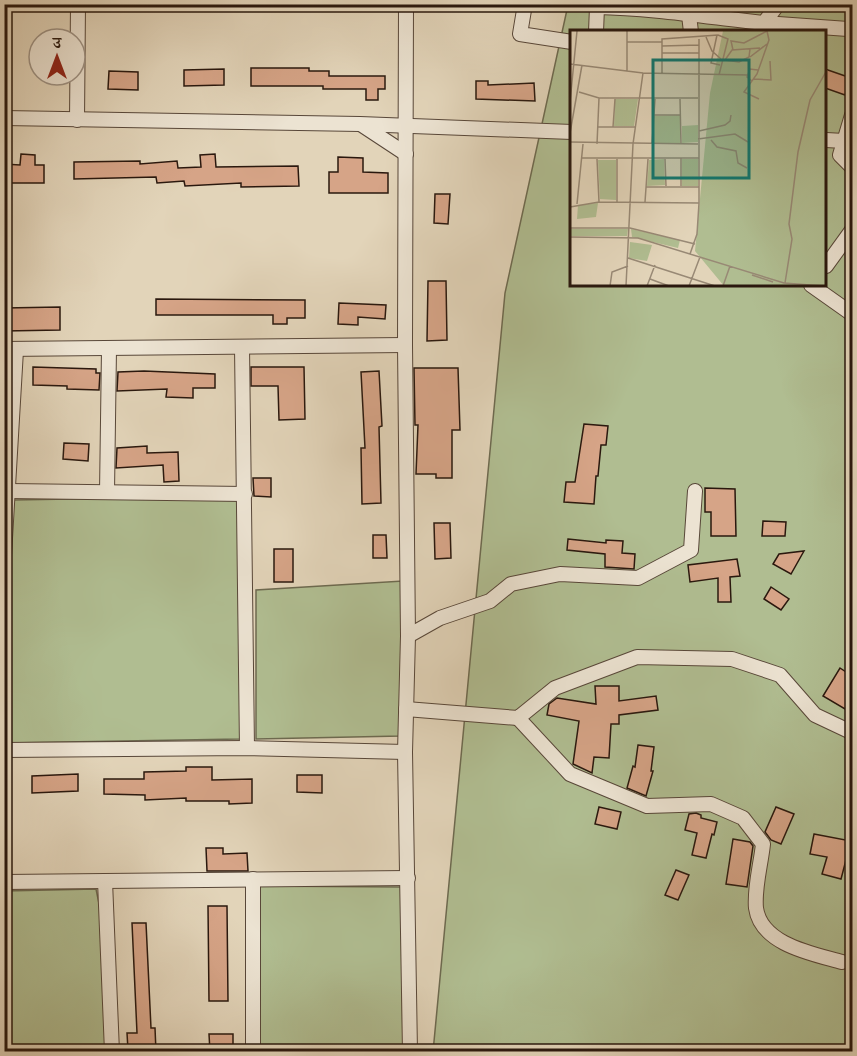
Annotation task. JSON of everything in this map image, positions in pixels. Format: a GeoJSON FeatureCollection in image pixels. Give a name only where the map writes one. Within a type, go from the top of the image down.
{"type":"FeatureCollection","features":[{"type":"Feature","properties":{"kind":"street"},"geometry":{"type":"LineString","coordinates":[[77,120],[78,4]]}},
{"type":"Feature","properties":{"kind":"street"},"geometry":{"type":"LineString","coordinates":[[406,4],[405,345],[408,636],[405,752],[410,1052]]}},
{"type":"Feature","properties":{"kind":"street"},"geometry":{"type":"LineString","coordinates":[[525,4],[520,34],[570,42]]}},
{"type":"Feature","properties":{"kind":"street"},"geometry":{"type":"LineString","coordinates":[[764,23],[776,5]]}},
{"type":"Feature","properties":{"kind":"street"},"geometry":{"type":"LineString","coordinates":[[596,30],[597,6],[639,6],[688,15],[848,29]]}},
{"type":"Feature","properties":{"kind":"street"},"geometry":{"type":"LineString","coordinates":[[688,15],[691,30]]}},
{"type":"Feature","properties":{"kind":"street"},"geometry":{"type":"LineString","coordinates":[[4,118],[360,124],[570,132]]}},
{"type":"Feature","properties":{"kind":"street"},"geometry":{"type":"LineString","coordinates":[[360,124],[406,154]]}},
{"type":"Feature","properties":{"kind":"street"},"geometry":{"type":"LineString","coordinates":[[827,139],[849,128]]}},
{"type":"Feature","properties":{"kind":"street"},"geometry":{"type":"LineString","coordinates":[[849,128],[840,157],[852,166]]}},
{"type":"Feature","properties":{"kind":"street"},"geometry":{"type":"LineString","coordinates":[[827,264],[850,237]]}},
{"type":"Feature","properties":{"kind":"street"},"geometry":{"type":"LineString","coordinates":[[812,286],[852,314]]}},
{"type":"Feature","properties":{"kind":"street"},"geometry":{"type":"LineString","coordinates":[[4,555],[9,492],[10,350],[405,345]]}},
{"type":"Feature","properties":{"kind":"street"},"geometry":{"type":"LineString","coordinates":[[242,347],[247,748]]}},
{"type":"Feature","properties":{"kind":"street"},"geometry":{"type":"LineString","coordinates":[[107,492],[109,349]]}},
{"type":"Feature","properties":{"kind":"street"},"geometry":{"type":"LineString","coordinates":[[408,636],[440,618],[490,601],[511,584],[560,574],[638,578],[691,550],[695,491]]}},
{"type":"Feature","properties":{"kind":"street"},"geometry":{"type":"LineString","coordinates":[[9,492],[245,494]]}},
{"type":"Feature","properties":{"kind":"street"},"geometry":{"type":"LineString","coordinates":[[518,718],[555,688],[637,657],[732,659],[780,675],[815,715],[851,732]]}},
{"type":"Feature","properties":{"kind":"street"},"geometry":{"type":"LineString","coordinates":[[406,709],[518,718],[570,774],[647,806],[711,804],[742,818],[763,844],[756,910],[762,922],[775,938],[791,947],[842,962]]}},
{"type":"Feature","properties":{"kind":"street"},"geometry":{"type":"LineString","coordinates":[[4,750],[247,748],[405,752]]}},
{"type":"Feature","properties":{"kind":"street"},"geometry":{"type":"LineString","coordinates":[[4,882],[408,878]]}},
{"type":"Feature","properties":{"kind":"street"},"geometry":{"type":"LineString","coordinates":[[253,879],[253,1052]]}},
{"type":"Feature","properties":{"kind":"street"},"geometry":{"type":"LineString","coordinates":[[105,881],[112,1052]]}},
{"type":"Feature","properties":{"kind":"green space"},"geometry":{"type":"Polygon","coordinates":[[[568,5],[852,5],[852,1051],[433,1052],[505,293],[568,5]]]}},
{"type":"Feature","properties":{"kind":"green space"},"geometry":{"type":"Polygon","coordinates":[[[240,496],[240,739],[5,743],[4,621],[14,500],[240,496]]]}},
{"type":"Feature","properties":{"kind":"green space"},"geometry":{"type":"Polygon","coordinates":[[[403,581],[401,736],[256,739],[256,590],[403,581]]]}},
{"type":"Feature","properties":{"kind":"green space"},"geometry":{"type":"Polygon","coordinates":[[[255,886],[401,887],[403,1051],[256,1051],[255,886]]]}},
{"type":"Feature","properties":{"kind":"green space"},"geometry":{"type":"Polygon","coordinates":[[[96,889],[105,933],[105,1051],[5,1051],[4,891],[96,889]]]}},
{"type":"Feature","properties":{"kind":"building"},"geometry":{"type":"Polygon","coordinates":[[[251,68],[309,68],[309,71],[329,71],[329,76],[385,76],[385,89],[378,89],[378,100],[366,100],[366,89],[323,89],[323,86],[251,86],[251,68]]]}},
{"type":"Feature","properties":{"kind":"building"},"geometry":{"type":"Polygon","coordinates":[[[224,69],[224,85],[184,86],[184,70],[224,69]]]}},
{"type":"Feature","properties":{"kind":"building"},"geometry":{"type":"Polygon","coordinates":[[[827,70],[851,78],[845,95],[827,89],[827,70]]]}},
{"type":"Feature","properties":{"kind":"building"},"geometry":{"type":"Polygon","coordinates":[[[109,71],[138,72],[138,90],[108,89],[109,71]]]}},
{"type":"Feature","properties":{"kind":"building"},"geometry":{"type":"Polygon","coordinates":[[[476,81],[488,81],[488,85],[534,83],[535,101],[476,99],[476,81]]]}},
{"type":"Feature","properties":{"kind":"building"},"geometry":{"type":"Polygon","coordinates":[[[21,154],[35,155],[35,165],[44,165],[44,183],[4,183],[4,164],[20,165],[21,154]]]}},
{"type":"Feature","properties":{"kind":"building"},"geometry":{"type":"Polygon","coordinates":[[[215,154],[216,167],[298,166],[299,186],[241,187],[241,183],[185,186],[184,181],[157,183],[156,177],[74,179],[74,162],[140,161],[140,164],[177,161],[178,168],[201,167],[200,155],[215,154]]]}},
{"type":"Feature","properties":{"kind":"building"},"geometry":{"type":"Polygon","coordinates":[[[338,157],[363,158],[363,172],[388,173],[388,193],[329,193],[329,172],[338,172],[338,157]]]}},
{"type":"Feature","properties":{"kind":"building"},"geometry":{"type":"Polygon","coordinates":[[[435,194],[450,194],[448,224],[434,223],[435,194]]]}},
{"type":"Feature","properties":{"kind":"building"},"geometry":{"type":"Polygon","coordinates":[[[428,281],[446,281],[447,340],[427,341],[428,281]]]}},
{"type":"Feature","properties":{"kind":"building"},"geometry":{"type":"Polygon","coordinates":[[[156,299],[305,300],[305,318],[287,318],[287,324],[273,324],[273,315],[156,315],[156,299]]]}},
{"type":"Feature","properties":{"kind":"building"},"geometry":{"type":"Polygon","coordinates":[[[339,303],[386,305],[385,319],[358,317],[358,325],[338,324],[339,303]]]}},
{"type":"Feature","properties":{"kind":"building"},"geometry":{"type":"Polygon","coordinates":[[[60,307],[60,330],[4,331],[4,308],[60,307]]]}},
{"type":"Feature","properties":{"kind":"building"},"geometry":{"type":"Polygon","coordinates":[[[33,367],[96,369],[96,373],[100,373],[99,390],[33,385],[33,367]]]}},
{"type":"Feature","properties":{"kind":"building"},"geometry":{"type":"Polygon","coordinates":[[[251,367],[304,367],[305,419],[279,420],[278,386],[251,386],[251,367]]]}},
{"type":"Feature","properties":{"kind":"building"},"geometry":{"type":"Polygon","coordinates":[[[414,368],[458,368],[460,430],[452,430],[452,478],[436,478],[436,474],[416,474],[418,425],[415,425],[414,368]]]}},
{"type":"Feature","properties":{"kind":"building"},"geometry":{"type":"Polygon","coordinates":[[[379,371],[382,426],[379,427],[381,503],[362,504],[361,448],[365,448],[361,372],[379,371]]]}},
{"type":"Feature","properties":{"kind":"building"},"geometry":{"type":"Polygon","coordinates":[[[118,372],[215,374],[215,388],[193,388],[193,398],[166,397],[167,389],[117,391],[118,372]]]}},
{"type":"Feature","properties":{"kind":"building"},"geometry":{"type":"Polygon","coordinates":[[[584,424],[608,426],[606,445],[601,445],[594,504],[564,502],[566,482],[575,482],[584,424]]]}},
{"type":"Feature","properties":{"kind":"building"},"geometry":{"type":"Polygon","coordinates":[[[64,443],[89,444],[88,461],[63,459],[64,443]]]}},
{"type":"Feature","properties":{"kind":"building"},"geometry":{"type":"Polygon","coordinates":[[[147,446],[147,453],[178,452],[179,481],[164,482],[163,465],[116,468],[117,448],[147,446]]]}},
{"type":"Feature","properties":{"kind":"building"},"geometry":{"type":"Polygon","coordinates":[[[253,478],[271,478],[271,497],[254,496],[253,478]]]}},
{"type":"Feature","properties":{"kind":"building"},"geometry":{"type":"Polygon","coordinates":[[[705,488],[735,489],[736,536],[711,536],[711,512],[705,512],[705,488]]]}},
{"type":"Feature","properties":{"kind":"building"},"geometry":{"type":"Polygon","coordinates":[[[763,521],[786,522],[785,536],[762,536],[763,521]]]}},
{"type":"Feature","properties":{"kind":"building"},"geometry":{"type":"Polygon","coordinates":[[[434,523],[450,523],[451,558],[435,559],[434,523]]]}},
{"type":"Feature","properties":{"kind":"building"},"geometry":{"type":"Polygon","coordinates":[[[373,535],[386,535],[387,558],[373,558],[373,535]]]}},
{"type":"Feature","properties":{"kind":"building"},"geometry":{"type":"Polygon","coordinates":[[[568,539],[606,543],[606,540],[623,541],[622,553],[635,554],[634,569],[605,567],[605,554],[567,550],[568,539]]]}},
{"type":"Feature","properties":{"kind":"building"},"geometry":{"type":"Polygon","coordinates":[[[274,549],[293,549],[293,582],[274,582],[274,549]]]}},
{"type":"Feature","properties":{"kind":"building"},"geometry":{"type":"Polygon","coordinates":[[[804,551],[791,574],[773,564],[779,554],[804,551]]]}},
{"type":"Feature","properties":{"kind":"building"},"geometry":{"type":"Polygon","coordinates":[[[737,559],[740,576],[730,577],[731,602],[718,602],[718,578],[690,582],[688,565],[737,559]]]}},
{"type":"Feature","properties":{"kind":"building"},"geometry":{"type":"Polygon","coordinates":[[[771,587],[789,599],[781,610],[764,599],[771,587]]]}},
{"type":"Feature","properties":{"kind":"building"},"geometry":{"type":"Polygon","coordinates":[[[840,668],[852,676],[852,697],[845,709],[823,696],[840,668]]]}},
{"type":"Feature","properties":{"kind":"building"},"geometry":{"type":"Polygon","coordinates":[[[595,686],[619,686],[619,701],[656,696],[658,710],[619,715],[619,724],[611,724],[609,758],[594,757],[592,773],[573,764],[579,721],[547,715],[549,704],[557,698],[596,704],[595,686]]]}},
{"type":"Feature","properties":{"kind":"building"},"geometry":{"type":"Polygon","coordinates":[[[638,745],[654,747],[651,771],[653,771],[646,796],[627,788],[633,766],[635,767],[638,745]]]}},
{"type":"Feature","properties":{"kind":"building"},"geometry":{"type":"Polygon","coordinates":[[[186,767],[212,767],[212,780],[252,779],[252,803],[186,801],[186,798],[145,800],[145,795],[104,794],[104,779],[144,779],[144,772],[186,771],[186,767]]]}},
{"type":"Feature","properties":{"kind":"building"},"geometry":{"type":"Polygon","coordinates":[[[78,774],[78,791],[32,793],[32,776],[78,774]]]}},
{"type":"Feature","properties":{"kind":"building"},"geometry":{"type":"Polygon","coordinates":[[[297,775],[322,775],[322,793],[297,792],[297,775]]]}},
{"type":"Feature","properties":{"kind":"building"},"geometry":{"type":"Polygon","coordinates":[[[599,807],[621,812],[617,829],[595,824],[599,807]]]}},
{"type":"Feature","properties":{"kind":"building"},"geometry":{"type":"Polygon","coordinates":[[[776,807],[794,814],[781,844],[771,840],[765,832],[776,807]]]}},
{"type":"Feature","properties":{"kind":"building"},"geometry":{"type":"Polygon","coordinates":[[[689,814],[701,815],[701,818],[717,822],[706,858],[692,855],[697,833],[685,830],[689,814]]]}},
{"type":"Feature","properties":{"kind":"building"},"geometry":{"type":"Polygon","coordinates":[[[814,834],[851,841],[841,879],[822,874],[827,857],[810,854],[814,834]]]}},
{"type":"Feature","properties":{"kind":"building"},"geometry":{"type":"Polygon","coordinates":[[[733,839],[750,842],[753,846],[747,887],[726,884],[733,839]]]}},
{"type":"Feature","properties":{"kind":"building"},"geometry":{"type":"Polygon","coordinates":[[[206,848],[223,848],[223,854],[247,853],[248,871],[207,871],[206,848]]]}},
{"type":"Feature","properties":{"kind":"building"},"geometry":{"type":"Polygon","coordinates":[[[676,870],[689,875],[678,900],[665,895],[676,870]]]}},
{"type":"Feature","properties":{"kind":"building"},"geometry":{"type":"Polygon","coordinates":[[[208,906],[227,906],[228,1001],[209,1001],[208,906]]]}},
{"type":"Feature","properties":{"kind":"building"},"geometry":{"type":"Polygon","coordinates":[[[132,923],[146,923],[151,1028],[155,1028],[156,1052],[128,1050],[127,1033],[137,1033],[132,923]]]}},
{"type":"Feature","properties":{"kind":"building"},"geometry":{"type":"Polygon","coordinates":[[[209,1034],[233,1034],[233,1052],[210,1052],[209,1034]]]}}]}
